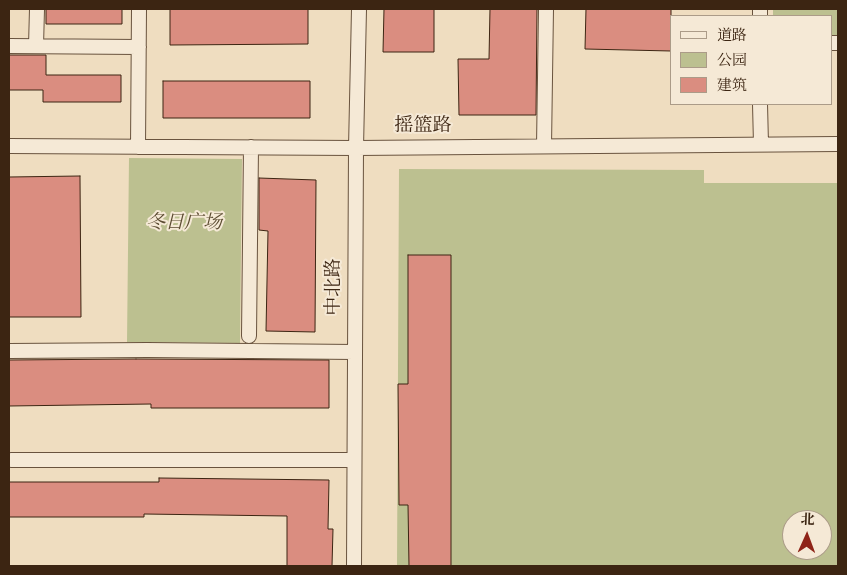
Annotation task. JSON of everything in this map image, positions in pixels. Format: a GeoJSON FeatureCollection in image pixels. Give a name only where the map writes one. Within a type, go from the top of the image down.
{"type":"FeatureCollection","features":[{"type":"Feature","properties":{"kind":"street"},"geometry":{"type":"LineString","coordinates":[[36,46],[37,9]]}},
{"type":"Feature","properties":{"kind":"street"},"geometry":{"type":"LineString","coordinates":[[138,146],[139,9]]}},
{"type":"Feature","properties":{"kind":"street","name":"中北路"},"geometry":{"type":"LineString","coordinates":[[354,566],[356,148],[359,9]]}},
{"type":"Feature","properties":{"kind":"street"},"geometry":{"type":"LineString","coordinates":[[544,146],[546,9]]}},
{"type":"Feature","properties":{"kind":"street"},"geometry":{"type":"LineString","coordinates":[[9,46],[139,47]]}},
{"type":"Feature","properties":{"kind":"street"},"geometry":{"type":"LineString","coordinates":[[760,105],[761,144]]}},
{"type":"Feature","properties":{"kind":"street","name":"摇篮路"},"geometry":{"type":"LineString","coordinates":[[9,146],[356,148],[838,144]]}},
{"type":"Feature","properties":{"kind":"street"},"geometry":{"type":"LineString","coordinates":[[249,336],[251,147]]}},
{"type":"Feature","properties":{"kind":"street"},"geometry":{"type":"LineString","coordinates":[[9,351],[355,352]]}},
{"type":"Feature","properties":{"kind":"street"},"geometry":{"type":"LineString","coordinates":[[11,460],[354,460]]}},
{"type":"Feature","properties":{"kind":"green space"},"geometry":{"type":"Polygon","coordinates":[[[773,9],[838,9],[838,35],[832,35],[832,15],[773,15],[773,9]]]}},
{"type":"Feature","properties":{"kind":"green space","name":"冬日广场"},"geometry":{"type":"Polygon","coordinates":[[[129,158],[242,159],[240,343],[127,342],[129,158]]]}},
{"type":"Feature","properties":{"kind":"green space"},"geometry":{"type":"Polygon","coordinates":[[[399,169],[704,170],[704,183],[838,183],[838,566],[397,566],[399,169]]]}},
{"type":"Feature","properties":{"kind":"building"},"geometry":{"type":"Polygon","coordinates":[[[46,9],[122,9],[122,24],[46,24],[46,9]]]}},
{"type":"Feature","properties":{"kind":"building"},"geometry":{"type":"Polygon","coordinates":[[[170,9],[308,9],[308,44],[170,45],[170,9]]]}},
{"type":"Feature","properties":{"kind":"building"},"geometry":{"type":"Polygon","coordinates":[[[384,9],[434,9],[434,52],[383,52],[384,9]]]}},
{"type":"Feature","properties":{"kind":"building"},"geometry":{"type":"Polygon","coordinates":[[[490,9],[537,9],[536,115],[459,115],[458,59],[489,59],[490,9]]]}},
{"type":"Feature","properties":{"kind":"building"},"geometry":{"type":"Polygon","coordinates":[[[586,9],[671,9],[670,51],[585,49],[586,9]]]}},
{"type":"Feature","properties":{"kind":"building"},"geometry":{"type":"Polygon","coordinates":[[[9,55],[46,55],[46,75],[121,75],[121,102],[43,102],[43,90],[9,90],[9,55]]]}},
{"type":"Feature","properties":{"kind":"building"},"geometry":{"type":"Polygon","coordinates":[[[163,81],[310,81],[310,118],[163,118],[163,81]]]}},
{"type":"Feature","properties":{"kind":"building"},"geometry":{"type":"Polygon","coordinates":[[[80,176],[81,317],[9,317],[9,177],[80,176]]]}},
{"type":"Feature","properties":{"kind":"building"},"geometry":{"type":"Polygon","coordinates":[[[259,178],[316,180],[315,332],[266,331],[268,231],[259,230],[259,178]]]}},
{"type":"Feature","properties":{"kind":"building"},"geometry":{"type":"Polygon","coordinates":[[[408,255],[451,255],[451,566],[409,566],[408,505],[399,505],[398,384],[408,384],[408,255]]]}},
{"type":"Feature","properties":{"kind":"building"},"geometry":{"type":"Polygon","coordinates":[[[9,360],[329,360],[329,408],[151,408],[151,404],[9,406],[9,360]]]}},
{"type":"Feature","properties":{"kind":"building"},"geometry":{"type":"Polygon","coordinates":[[[159,478],[329,480],[328,529],[333,529],[332,566],[287,566],[287,516],[144,514],[144,517],[9,517],[9,482],[159,482],[159,478]]]}}]}
